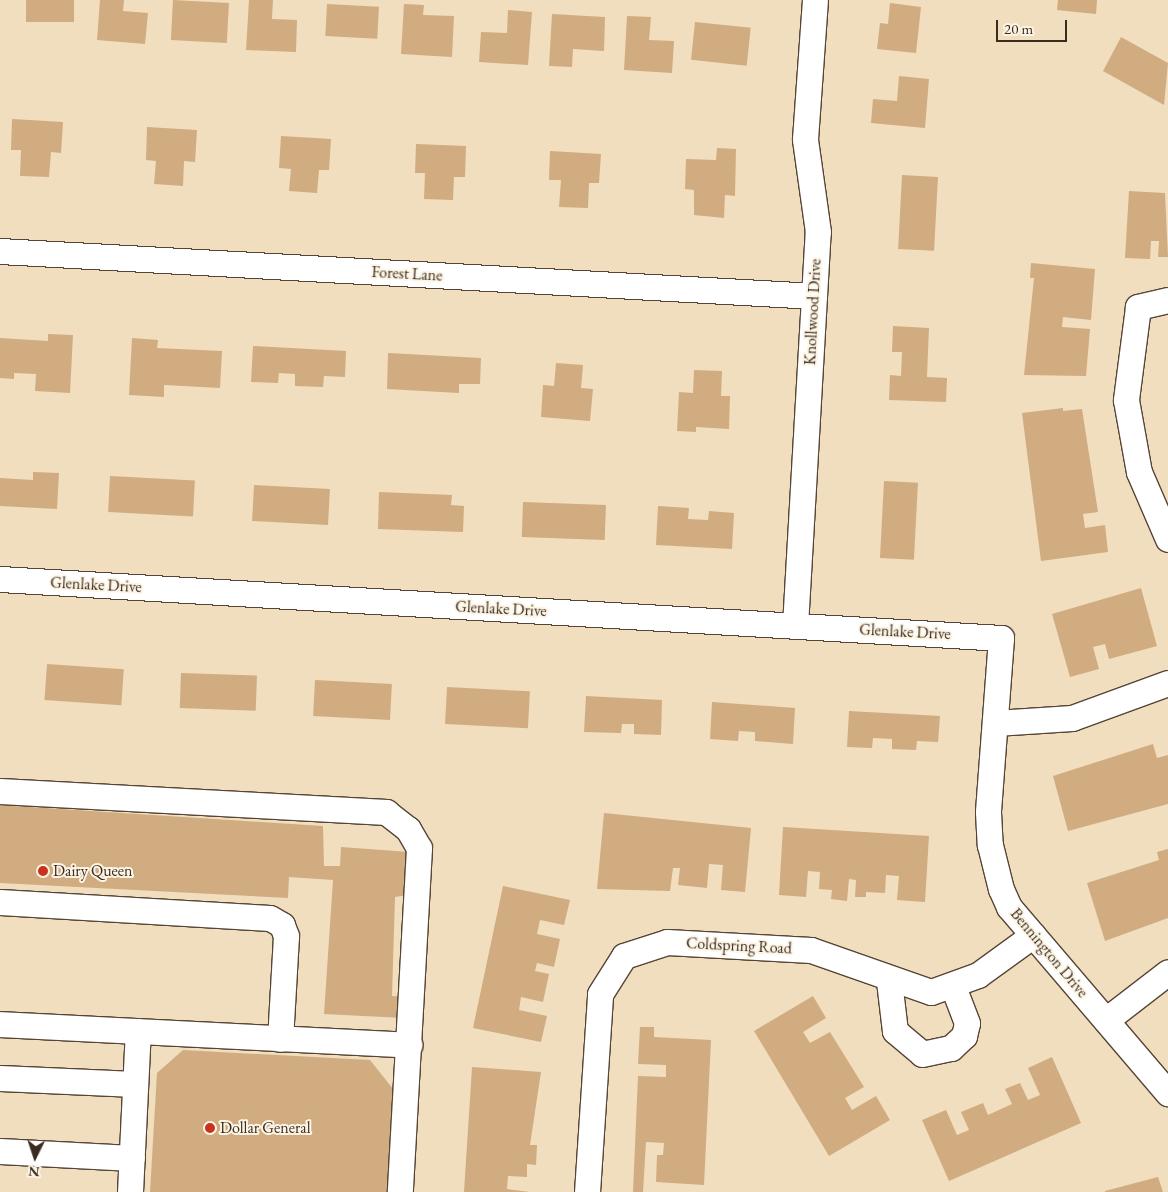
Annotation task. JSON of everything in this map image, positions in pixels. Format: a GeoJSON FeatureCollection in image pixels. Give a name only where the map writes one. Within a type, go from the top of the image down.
{"type":"FeatureCollection","features":[{"type":"Feature","properties":{"kind":"street","name":"Knollwood Drive"},"geometry":{"type":"LineString","coordinates":[[795,626],[818,232],[805,139],[815,0]]}},
{"type":"Feature","properties":{"kind":"street","name":"Forest Lane"},"geometry":{"type":"LineString","coordinates":[[0,251],[814,296]]}},
{"type":"Feature","properties":{"kind":"street"},"geometry":{"type":"LineString","coordinates":[[1168,300],[1138,307],[1126,400],[1139,472],[1168,539]]}},
{"type":"Feature","properties":{"kind":"street","name":"Glenlake Drive"},"geometry":{"type":"LineString","coordinates":[[0,579],[1001,638]]}},
{"type":"Feature","properties":{"kind":"street","name":"Bennington Drive"},"geometry":{"type":"LineString","coordinates":[[1001,638],[990,845],[1009,907],[1168,1093]]}},
{"type":"Feature","properties":{"kind":"street"},"geometry":{"type":"LineString","coordinates":[[995,723],[1072,718],[1168,683]]}},
{"type":"Feature","properties":{"kind":"street"},"geometry":{"type":"LineString","coordinates":[[0,791],[386,812],[408,829],[419,848],[400,1192]]}},
{"type":"Feature","properties":{"kind":"street"},"geometry":{"type":"LineString","coordinates":[[0,902],[270,918],[282,925],[286,936],[280,1039]]}},
{"type":"Feature","properties":{"kind":"street","name":"Coldspring Road"},"geometry":{"type":"LineString","coordinates":[[587,1192],[600,994],[624,956],[667,942],[811,950],[836,956],[889,981],[931,992],[953,987],[1033,935]]}},
{"type":"Feature","properties":{"kind":"street"},"geometry":{"type":"LineString","coordinates":[[1106,1020],[1168,972]]}},
{"type":"Feature","properties":{"kind":"street"},"geometry":{"type":"LineString","coordinates":[[889,981],[895,1031],[922,1054],[944,1051],[964,1036],[967,1023],[953,987]]}},
{"type":"Feature","properties":{"kind":"street"},"geometry":{"type":"LineString","coordinates":[[0,1024],[409,1045]]}},
{"type":"Feature","properties":{"kind":"street"},"geometry":{"type":"LineString","coordinates":[[130,1192],[138,1031]]}},
{"type":"Feature","properties":{"kind":"street"},"geometry":{"type":"LineString","coordinates":[[0,1078],[135,1084]]}},
{"type":"Feature","properties":{"kind":"street"},"geometry":{"type":"LineString","coordinates":[[0,1151],[132,1158]]}},
{"type":"Feature","properties":{"kind":"building"},"geometry":{"type":"Polygon","coordinates":[[[26,0],[74,0],[74,22],[26,22],[26,0]]]}},
{"type":"Feature","properties":{"kind":"building"},"geometry":{"type":"Polygon","coordinates":[[[100,0],[124,0],[123,11],[148,13],[145,44],[97,40],[100,0]]]}},
{"type":"Feature","properties":{"kind":"building"},"geometry":{"type":"Polygon","coordinates":[[[173,0],[229,3],[227,43],[171,40],[173,0]]]}},
{"type":"Feature","properties":{"kind":"building"},"geometry":{"type":"Polygon","coordinates":[[[249,0],[273,0],[272,19],[297,20],[296,52],[246,50],[249,0]]]}},
{"type":"Feature","properties":{"kind":"building"},"geometry":{"type":"Polygon","coordinates":[[[1058,0],[1097,0],[1096,14],[1057,10],[1058,0]]]}},
{"type":"Feature","properties":{"kind":"building"},"geometry":{"type":"Polygon","coordinates":[[[890,3],[921,7],[916,53],[877,49],[880,23],[888,24],[890,3]]]}},
{"type":"Feature","properties":{"kind":"building"},"geometry":{"type":"Polygon","coordinates":[[[327,4],[379,7],[377,39],[325,36],[327,4]]]}},
{"type":"Feature","properties":{"kind":"building"},"geometry":{"type":"Polygon","coordinates":[[[404,4],[424,5],[423,15],[454,16],[452,57],[401,54],[404,4]]]}},
{"type":"Feature","properties":{"kind":"building"},"geometry":{"type":"Polygon","coordinates":[[[508,10],[532,12],[528,65],[479,62],[481,32],[507,33],[508,10]]]}},
{"type":"Feature","properties":{"kind":"building"},"geometry":{"type":"Polygon","coordinates":[[[552,14],[605,17],[604,51],[573,49],[572,67],[549,66],[552,14]]]}},
{"type":"Feature","properties":{"kind":"building"},"geometry":{"type":"Polygon","coordinates":[[[627,16],[651,17],[649,40],[674,41],[672,73],[624,70],[627,16]]]}},
{"type":"Feature","properties":{"kind":"building"},"geometry":{"type":"Polygon","coordinates":[[[695,22],[751,28],[747,66],[691,60],[695,22]]]}},
{"type":"Feature","properties":{"kind":"building"},"geometry":{"type":"Polygon","coordinates":[[[1121,37],[1168,63],[1164,105],[1103,71],[1121,37]]]}},
{"type":"Feature","properties":{"kind":"building"},"geometry":{"type":"Polygon","coordinates":[[[899,76],[929,79],[925,128],[871,123],[873,99],[897,101],[899,76]]]}},
{"type":"Feature","properties":{"kind":"building"},"geometry":{"type":"Polygon","coordinates":[[[12,119],[63,122],[61,153],[51,152],[49,177],[20,176],[21,150],[11,150],[12,119]]]}},
{"type":"Feature","properties":{"kind":"building"},"geometry":{"type":"Polygon","coordinates":[[[147,127],[197,130],[195,162],[184,161],[183,186],[154,184],[156,161],[146,160],[147,127]]]}},
{"type":"Feature","properties":{"kind":"building"},"geometry":{"type":"Polygon","coordinates":[[[281,136],[331,139],[329,170],[319,170],[317,193],[289,191],[291,169],[279,168],[281,136]]]}},
{"type":"Feature","properties":{"kind":"building"},"geometry":{"type":"Polygon","coordinates":[[[416,144],[466,146],[465,177],[454,177],[453,200],[424,199],[425,173],[415,173],[416,144]]]}},
{"type":"Feature","properties":{"kind":"building"},"geometry":{"type":"Polygon","coordinates":[[[717,148],[736,149],[735,196],[725,195],[724,218],[694,215],[694,190],[685,189],[686,159],[716,160],[717,148]]]}},
{"type":"Feature","properties":{"kind":"building"},"geometry":{"type":"Polygon","coordinates":[[[550,151],[601,154],[599,183],[589,183],[588,208],[559,207],[561,180],[549,180],[550,151]]]}},
{"type":"Feature","properties":{"kind":"building"},"geometry":{"type":"Polygon","coordinates":[[[902,175],[938,177],[934,251],[898,249],[902,175]]]}},
{"type":"Feature","properties":{"kind":"building"},"geometry":{"type":"Polygon","coordinates":[[[1129,191],[1165,193],[1168,257],[1158,257],[1159,241],[1151,241],[1150,259],[1125,258],[1129,191]]]}},
{"type":"Feature","properties":{"kind":"building"},"geometry":{"type":"Polygon","coordinates":[[[1031,263],[1095,269],[1091,320],[1063,317],[1062,327],[1090,329],[1086,376],[1024,375],[1034,278],[1030,278],[1031,263]]]}},
{"type":"Feature","properties":{"kind":"building"},"geometry":{"type":"Polygon","coordinates":[[[893,326],[929,328],[927,377],[947,378],[946,402],[889,400],[890,375],[901,376],[902,352],[892,352],[893,326]]]}},
{"type":"Feature","properties":{"kind":"building"},"geometry":{"type":"Polygon","coordinates":[[[48,334],[73,335],[70,393],[35,391],[36,374],[14,373],[14,379],[0,378],[0,338],[48,341],[48,334]]]}},
{"type":"Feature","properties":{"kind":"building"},"geometry":{"type":"Polygon","coordinates":[[[132,338],[158,340],[157,348],[222,351],[220,388],[164,385],[164,397],[129,395],[132,338]]]}},
{"type":"Feature","properties":{"kind":"building"},"geometry":{"type":"Polygon","coordinates":[[[253,346],[346,351],[345,377],[324,376],[323,387],[295,386],[295,374],[279,373],[278,383],[251,382],[253,346]]]}},
{"type":"Feature","properties":{"kind":"building"},"geometry":{"type":"Polygon","coordinates":[[[388,353],[481,358],[480,384],[459,384],[459,393],[387,389],[388,353]]]}},
{"type":"Feature","properties":{"kind":"building"},"geometry":{"type":"Polygon","coordinates":[[[556,363],[583,365],[581,388],[593,389],[590,421],[541,417],[543,385],[554,386],[556,363]]]}},
{"type":"Feature","properties":{"kind":"building"},"geometry":{"type":"Polygon","coordinates":[[[694,370],[722,371],[721,396],[730,396],[729,429],[696,427],[696,432],[677,431],[679,392],[693,393],[694,370]]]}},
{"type":"Feature","properties":{"kind":"building"},"geometry":{"type":"Polygon","coordinates":[[[1063,408],[1063,411],[1082,409],[1098,512],[1083,514],[1085,528],[1105,525],[1108,552],[1041,561],[1022,413],[1063,408]]]}},
{"type":"Feature","properties":{"kind":"building"},"geometry":{"type":"Polygon","coordinates":[[[33,472],[59,473],[57,509],[0,506],[0,478],[33,480],[33,472]]]}},
{"type":"Feature","properties":{"kind":"building"},"geometry":{"type":"Polygon","coordinates":[[[110,476],[195,480],[193,516],[108,512],[110,476]]]}},
{"type":"Feature","properties":{"kind":"building"},"geometry":{"type":"Polygon","coordinates":[[[884,481],[918,483],[914,560],[880,558],[884,481]]]}},
{"type":"Feature","properties":{"kind":"building"},"geometry":{"type":"Polygon","coordinates":[[[254,485],[330,489],[328,525],[252,521],[254,485]]]}},
{"type":"Feature","properties":{"kind":"building"},"geometry":{"type":"Polygon","coordinates":[[[379,492],[452,495],[451,505],[464,506],[463,532],[378,529],[379,492]]]}},
{"type":"Feature","properties":{"kind":"building"},"geometry":{"type":"Polygon","coordinates":[[[523,502],[606,505],[605,540],[522,537],[523,502]]]}},
{"type":"Feature","properties":{"kind":"building"},"geometry":{"type":"Polygon","coordinates":[[[658,506],[689,508],[688,519],[708,520],[709,511],[734,513],[732,549],[656,545],[658,506]]]}},
{"type":"Feature","properties":{"kind":"building"},"geometry":{"type":"Polygon","coordinates":[[[1141,588],[1157,646],[1109,659],[1105,644],[1093,647],[1099,669],[1070,677],[1052,614],[1141,588]]]}},
{"type":"Feature","properties":{"kind":"building"},"geometry":{"type":"Polygon","coordinates":[[[47,664],[124,669],[121,705],[44,700],[47,664]]]}},
{"type":"Feature","properties":{"kind":"building"},"geometry":{"type":"Polygon","coordinates":[[[181,673],[257,676],[256,711],[180,708],[181,673]]]}},
{"type":"Feature","properties":{"kind":"building"},"geometry":{"type":"Polygon","coordinates":[[[315,680],[392,684],[390,720],[313,716],[315,680]]]}},
{"type":"Feature","properties":{"kind":"building"},"geometry":{"type":"Polygon","coordinates":[[[447,687],[530,691],[528,728],[445,724],[447,687]]]}},
{"type":"Feature","properties":{"kind":"building"},"geometry":{"type":"Polygon","coordinates":[[[586,696],[662,700],[661,735],[634,734],[634,724],[622,724],[621,733],[584,732],[586,696]]]}},
{"type":"Feature","properties":{"kind":"building"},"geometry":{"type":"Polygon","coordinates":[[[712,702],[795,708],[793,744],[755,741],[755,732],[739,731],[738,741],[710,739],[712,702]]]}},
{"type":"Feature","properties":{"kind":"building"},"geometry":{"type":"Polygon","coordinates":[[[849,711],[940,716],[938,742],[917,741],[916,750],[892,749],[892,739],[873,738],[872,748],[847,747],[849,711]]]}},
{"type":"Feature","properties":{"kind":"building"},"geometry":{"type":"Polygon","coordinates":[[[1153,744],[1157,758],[1168,755],[1168,804],[1068,831],[1053,776],[1153,744]]]}},
{"type":"Feature","properties":{"kind":"building"},"geometry":{"type":"Polygon","coordinates":[[[0,805],[323,826],[324,866],[340,866],[341,847],[409,852],[408,895],[395,897],[392,996],[405,997],[403,1018],[324,1014],[333,880],[289,877],[288,898],[0,883],[0,805]]]}},
{"type":"Feature","properties":{"kind":"building"},"geometry":{"type":"Polygon","coordinates":[[[604,813],[751,828],[745,892],[721,890],[723,865],[709,864],[707,888],[678,885],[680,868],[673,868],[670,891],[597,889],[604,813]]]}},
{"type":"Feature","properties":{"kind":"building"},"geometry":{"type":"Polygon","coordinates":[[[783,827],[929,836],[925,902],[897,900],[899,876],[886,875],[885,893],[866,892],[866,897],[855,897],[856,880],[849,879],[847,901],[831,899],[832,890],[819,889],[820,872],[808,871],[806,897],[779,895],[783,827]]]}},
{"type":"Feature","properties":{"kind":"building"},"geometry":{"type":"Polygon","coordinates":[[[1168,849],[1168,918],[1105,941],[1087,883],[1159,860],[1157,852],[1168,849]]]}},
{"type":"Feature","properties":{"kind":"building"},"geometry":{"type":"Polygon","coordinates":[[[503,886],[570,900],[564,925],[540,920],[537,934],[560,939],[554,967],[537,963],[535,971],[549,974],[543,1002],[521,997],[519,1010],[547,1016],[541,1042],[473,1028],[503,886]]]}},
{"type":"Feature","properties":{"kind":"building"},"geometry":{"type":"Polygon","coordinates":[[[813,996],[826,1018],[803,1032],[810,1043],[830,1032],[864,1087],[845,1098],[852,1110],[876,1096],[890,1120],[829,1156],[754,1031],[813,996]]]}},
{"type":"Feature","properties":{"kind":"building"},"geometry":{"type":"Polygon","coordinates":[[[640,1027],[654,1027],[654,1037],[711,1040],[704,1185],[656,1182],[657,1155],[663,1155],[664,1143],[646,1142],[643,1192],[633,1192],[638,1076],[666,1077],[666,1065],[638,1064],[640,1027]]]}},
{"type":"Feature","properties":{"kind":"building"},"geometry":{"type":"Polygon","coordinates":[[[183,1050],[370,1060],[397,1094],[391,1192],[150,1192],[157,1073],[183,1050]]]}},
{"type":"Feature","properties":{"kind":"building"},"geometry":{"type":"Polygon","coordinates":[[[1052,1057],[1081,1123],[949,1181],[922,1120],[946,1110],[957,1135],[969,1130],[961,1112],[983,1103],[988,1115],[1012,1104],[1005,1089],[1020,1083],[1028,1100],[1040,1095],[1028,1068],[1052,1057]]]}},
{"type":"Feature","properties":{"kind":"building"},"geometry":{"type":"Polygon","coordinates":[[[472,1067],[541,1072],[530,1145],[537,1145],[536,1165],[527,1164],[527,1177],[508,1176],[507,1189],[530,1192],[464,1192],[472,1067]]]}},
{"type":"Feature","properties":{"kind":"building"},"geometry":{"type":"Polygon","coordinates":[[[1158,1177],[1163,1192],[1105,1192],[1105,1191],[1158,1177]]]}},
{"type":"Feature","properties":{"kind":"place","name":"Dairy Queen"},"geometry":{"type":"Point","coordinates":[43,871]}},
{"type":"Feature","properties":{"kind":"place","name":"Dollar General"},"geometry":{"type":"Point","coordinates":[210,1128]}}]}
